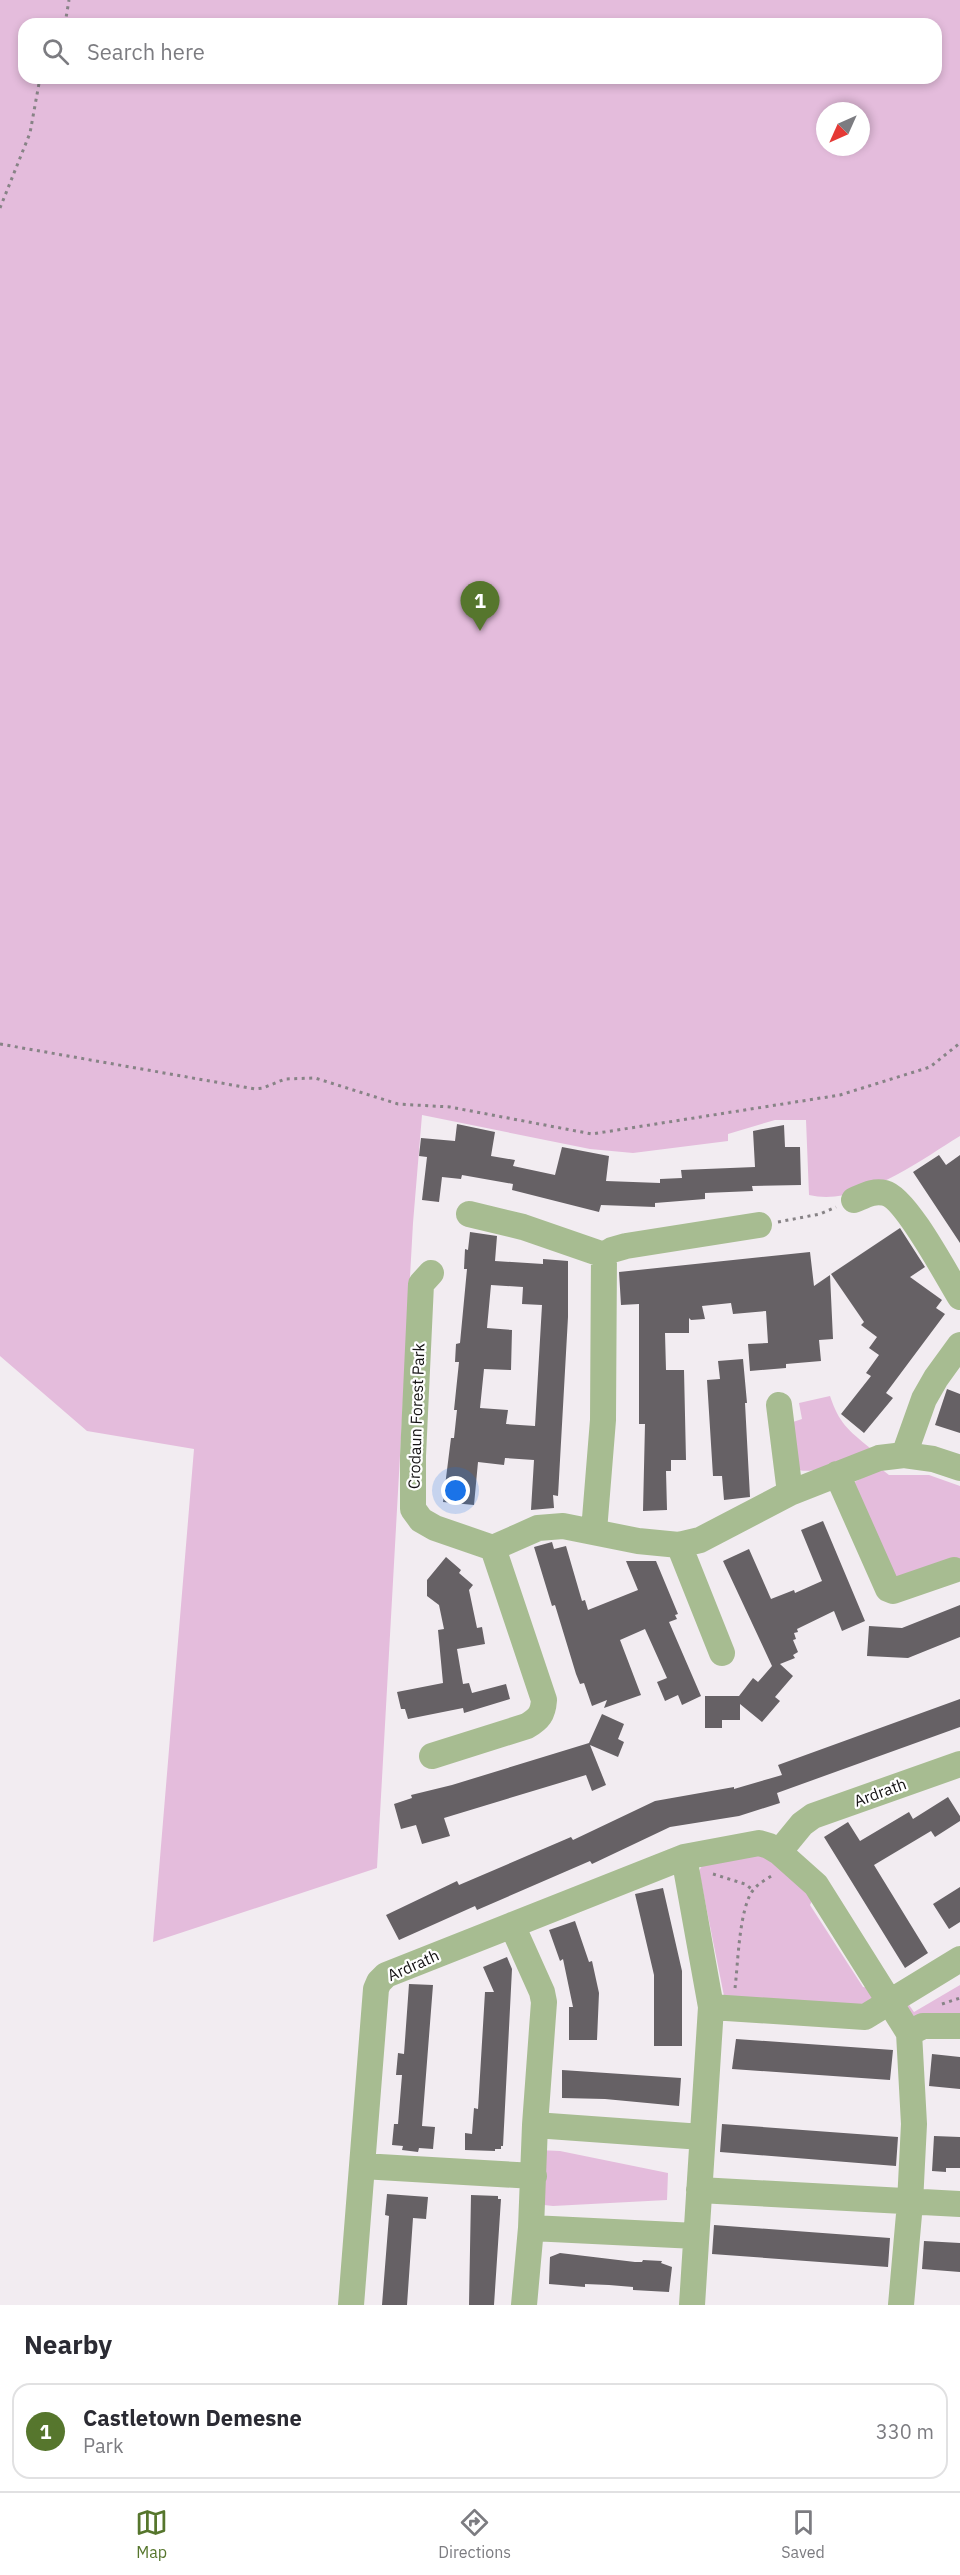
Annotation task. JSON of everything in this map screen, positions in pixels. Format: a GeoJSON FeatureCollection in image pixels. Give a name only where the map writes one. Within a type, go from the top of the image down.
{"type":"FeatureCollection","features":[{"type":"Feature","properties":{"kind":"street"},"geometry":{"type":"LineString","coordinates":[[854,1200],[875,1192],[891,1195],[897,1200],[923,1236],[960,1297]]}},
{"type":"Feature","properties":{"kind":"street"},"geometry":{"type":"LineString","coordinates":[[470,1214],[523,1227],[604,1255]]}},
{"type":"Feature","properties":{"kind":"street"},"geometry":{"type":"LineString","coordinates":[[604,1255],[626,1246],[759,1225]]}},
{"type":"Feature","properties":{"kind":"street"},"geometry":{"type":"LineString","coordinates":[[594,1531],[603,1420],[604,1255]]}},
{"type":"Feature","properties":{"kind":"street","name":"Crodaun Forest Park"},"geometry":{"type":"LineString","coordinates":[[431,1273],[421,1284],[413,1456],[413,1509],[421,1520],[435,1528],[493,1548]]}},
{"type":"Feature","properties":{"kind":"street"},"geometry":{"type":"LineString","coordinates":[[904,1455],[924,1399],[960,1345]]}},
{"type":"Feature","properties":{"kind":"street"},"geometry":{"type":"LineString","coordinates":[[779,1405],[790,1493]]}},
{"type":"Feature","properties":{"kind":"street"},"geometry":{"type":"LineString","coordinates":[[432,1756],[527,1726],[537,1720],[543,1712],[544,1700],[493,1548],[538,1528],[563,1526],[638,1541],[679,1545],[700,1540],[790,1493],[879,1458],[904,1455],[933,1459],[960,1468]]}},
{"type":"Feature","properties":{"kind":"street"},"geometry":{"type":"LineString","coordinates":[[837,1474],[888,1589],[893,1591],[954,1570]]}},
{"type":"Feature","properties":{"kind":"street"},"geometry":{"type":"LineString","coordinates":[[679,1545],[723,1653]]}},
{"type":"Feature","properties":{"kind":"street","name":"Ardrath"},"geometry":{"type":"LineString","coordinates":[[783,1856],[802,1824],[813,1816],[960,1764]]}},
{"type":"Feature","properties":{"kind":"street","name":"Ardrath"},"geometry":{"type":"LineString","coordinates":[[351,2305],[376,1989],[379,1982],[394,1971],[684,1857],[759,1843],[769,1846],[783,1856],[816,1885],[909,2033],[914,2124],[901,2305]]}},
{"type":"Feature","properties":{"kind":"street"},"geometry":{"type":"LineString","coordinates":[[684,1857],[722,2008],[705,2092],[692,2305]]}},
{"type":"Feature","properties":{"kind":"street"},"geometry":{"type":"LineString","coordinates":[[512,1925],[542,1992],[544,2002],[535,2125],[531,2228],[524,2305]]}},
{"type":"Feature","properties":{"kind":"street"},"geometry":{"type":"LineString","coordinates":[[722,2008],[865,2017],[960,1959]]}},
{"type":"Feature","properties":{"kind":"street"},"geometry":{"type":"LineString","coordinates":[[909,2033],[923,2026],[960,2026]]}},
{"type":"Feature","properties":{"kind":"street"},"geometry":{"type":"LineString","coordinates":[[535,2125],[702,2137]]}},
{"type":"Feature","properties":{"kind":"street"},"geometry":{"type":"LineString","coordinates":[[362,2166],[534,2175]]}},
{"type":"Feature","properties":{"kind":"street"},"geometry":{"type":"LineString","coordinates":[[699,2190],[960,2204]]}},
{"type":"Feature","properties":{"kind":"street"},"geometry":{"type":"LineString","coordinates":[[531,2228],[696,2236]]}},
{"type":"Feature","properties":{"kind":"path"},"geometry":{"type":"LineString","coordinates":[[66,18],[69,0]]}},
{"type":"Feature","properties":{"kind":"path"},"geometry":{"type":"LineString","coordinates":[[0,208],[30,133],[39,84]]}},
{"type":"Feature","properties":{"kind":"path"},"geometry":{"type":"LineString","coordinates":[[0,1044],[255,1089],[263,1088],[285,1078],[315,1078],[398,1104],[450,1107],[592,1134],[840,1095],[930,1067],[960,1043]]}},
{"type":"Feature","properties":{"kind":"path"},"geometry":{"type":"LineString","coordinates":[[759,1225],[820,1214],[854,1200]]}},
{"type":"Feature","properties":{"kind":"path"},"geometry":{"type":"LineString","coordinates":[[722,2008],[753,1890],[775,1873],[783,1856]]}},
{"type":"Feature","properties":{"kind":"path"},"geometry":{"type":"LineString","coordinates":[[710,1874],[745,1884],[753,1890]]}},
{"type":"Feature","properties":{"kind":"shaded area"},"geometry":{"type":"Polygon","coordinates":[[[0,0],[960,0],[960,1136],[888,1179],[848,1194],[828,1197],[809,1195],[806,1120],[775,1120],[728,1134],[728,1141],[633,1153],[590,1149],[422,1115],[413,1223],[377,1868],[153,1942],[194,1449],[87,1431],[0,1356],[0,0]]]}},
{"type":"Feature","properties":{"kind":"shaded area"},"geometry":{"type":"Polygon","coordinates":[[[830,1396],[845,1425],[870,1448],[821,1468],[802,1471],[795,1468],[793,1422],[802,1419],[799,1403],[830,1396]]]}},
{"type":"Feature","properties":{"kind":"shaded area"},"geometry":{"type":"Polygon","coordinates":[[[880,1468],[889,1475],[929,1475],[960,1486],[960,1565],[894,1581],[851,1484],[880,1468]]]}},
{"type":"Feature","properties":{"kind":"shaded area"},"geometry":{"type":"Polygon","coordinates":[[[762,1852],[814,1897],[810,1905],[863,1987],[870,1988],[873,1998],[865,2007],[724,1996],[699,1871],[703,1864],[762,1852]]]}},
{"type":"Feature","properties":{"kind":"shaded area"},"geometry":{"type":"Polygon","coordinates":[[[960,1985],[960,2017],[912,2023],[905,2004],[907,2002],[914,2012],[960,1985]]]}},
{"type":"Feature","properties":{"kind":"shaded area"},"geometry":{"type":"Polygon","coordinates":[[[538,2150],[560,2151],[668,2173],[667,2200],[553,2206],[535,2204],[538,2150]]]}},
{"type":"Feature","properties":{"kind":"building"},"geometry":{"type":"Polygon","coordinates":[[[457,1124],[495,1132],[491,1156],[515,1160],[513,1166],[555,1175],[562,1147],[609,1156],[606,1181],[660,1183],[660,1179],[682,1178],[681,1170],[755,1167],[753,1131],[784,1125],[785,1147],[800,1147],[801,1185],[752,1186],[753,1191],[705,1193],[705,1199],[655,1203],[655,1207],[601,1205],[599,1212],[512,1190],[513,1184],[462,1175],[461,1179],[442,1177],[439,1202],[422,1200],[427,1157],[419,1156],[421,1138],[455,1141],[457,1124]]]}},
{"type":"Feature","properties":{"kind":"building"},"geometry":{"type":"Polygon","coordinates":[[[939,1155],[946,1165],[960,1155],[960,1243],[913,1172],[939,1155]]]}},
{"type":"Feature","properties":{"kind":"building"},"geometry":{"type":"Polygon","coordinates":[[[900,1228],[925,1267],[910,1277],[942,1300],[936,1308],[945,1314],[886,1393],[893,1398],[864,1433],[841,1414],[871,1376],[866,1373],[879,1355],[869,1348],[877,1337],[861,1325],[864,1322],[831,1274],[900,1228]]]}},
{"type":"Feature","properties":{"kind":"building"},"geometry":{"type":"Polygon","coordinates":[[[470,1232],[497,1236],[495,1261],[543,1264],[543,1259],[568,1261],[568,1317],[558,1496],[553,1495],[554,1508],[531,1510],[534,1460],[505,1458],[504,1465],[478,1462],[474,1505],[443,1502],[457,1410],[454,1410],[459,1362],[455,1362],[456,1344],[460,1343],[467,1269],[464,1269],[465,1249],[468,1250],[470,1232]],[[491,1285],[487,1328],[512,1330],[511,1370],[484,1369],[480,1408],[508,1410],[506,1424],[535,1426],[542,1305],[522,1304],[523,1287],[491,1285]]]}},
{"type":"Feature","properties":{"kind":"building"},"geometry":{"type":"Polygon","coordinates":[[[810,1252],[814,1286],[830,1275],[833,1339],[819,1340],[821,1361],[786,1364],[786,1368],[750,1371],[748,1344],[768,1343],[766,1311],[733,1314],[731,1303],[702,1306],[705,1319],[691,1320],[689,1318],[689,1333],[665,1333],[666,1370],[684,1370],[686,1460],[671,1460],[671,1471],[666,1471],[667,1510],[643,1511],[645,1424],[639,1424],[639,1304],[621,1305],[619,1272],[810,1252]]]}},
{"type":"Feature","properties":{"kind":"building"},"geometry":{"type":"Polygon","coordinates":[[[743,1359],[750,1497],[724,1500],[722,1476],[713,1476],[707,1380],[720,1379],[718,1361],[743,1359]]]}},
{"type":"Feature","properties":{"kind":"building"},"geometry":{"type":"Polygon","coordinates":[[[947,1389],[960,1394],[960,1433],[935,1425],[947,1389]]]}},
{"type":"Feature","properties":{"kind":"building"},"geometry":{"type":"Polygon","coordinates":[[[823,1521],[865,1621],[842,1631],[834,1611],[797,1629],[798,1632],[794,1633],[796,1639],[793,1640],[798,1652],[793,1655],[795,1658],[780,1664],[793,1676],[775,1697],[780,1701],[762,1722],[740,1704],[740,1720],[722,1720],[722,1728],[705,1728],[705,1696],[739,1696],[753,1678],[758,1682],[772,1666],[723,1561],[749,1549],[771,1599],[794,1590],[795,1593],[822,1581],[801,1530],[823,1521]]]}},
{"type":"Feature","properties":{"kind":"building"},"geometry":{"type":"Polygon","coordinates":[[[552,1542],[554,1549],[566,1546],[582,1601],[585,1600],[588,1610],[638,1590],[626,1561],[656,1561],[678,1614],[675,1615],[677,1619],[669,1622],[701,1696],[682,1705],[678,1695],[665,1701],[657,1682],[667,1678],[645,1629],[620,1640],[641,1695],[604,1708],[607,1700],[592,1706],[584,1683],[580,1684],[576,1674],[534,1547],[552,1542]]]}},
{"type":"Feature","properties":{"kind":"building"},"geometry":{"type":"Polygon","coordinates":[[[446,1557],[473,1585],[469,1590],[477,1628],[482,1627],[485,1644],[457,1649],[463,1684],[469,1683],[472,1693],[506,1684],[510,1699],[464,1713],[463,1708],[408,1719],[405,1709],[401,1709],[397,1692],[443,1683],[438,1630],[444,1629],[439,1605],[427,1596],[427,1580],[446,1557]]]}},
{"type":"Feature","properties":{"kind":"building"},"geometry":{"type":"Polygon","coordinates":[[[960,1605],[960,1637],[908,1658],[867,1656],[869,1626],[902,1628],[960,1605]]]}},
{"type":"Feature","properties":{"kind":"building"},"geometry":{"type":"Polygon","coordinates":[[[960,1699],[960,1727],[777,1793],[780,1803],[739,1816],[670,1827],[592,1864],[590,1861],[477,1910],[475,1906],[399,1940],[386,1915],[457,1881],[459,1885],[571,1837],[573,1840],[655,1801],[734,1787],[734,1789],[782,1775],[778,1765],[960,1699]]]}},
{"type":"Feature","properties":{"kind":"building"},"geometry":{"type":"Polygon","coordinates":[[[602,1714],[624,1724],[618,1739],[624,1742],[618,1757],[590,1745],[606,1785],[592,1791],[586,1775],[444,1818],[450,1836],[422,1844],[416,1825],[401,1829],[394,1804],[412,1798],[411,1795],[452,1785],[589,1743],[602,1714]]]}},
{"type":"Feature","properties":{"kind":"building"},"geometry":{"type":"Polygon","coordinates":[[[948,1797],[960,1816],[960,1821],[935,1837],[931,1831],[874,1865],[928,1953],[905,1968],[824,1837],[848,1822],[860,1841],[909,1812],[913,1819],[948,1797]]]}},
{"type":"Feature","properties":{"kind":"building"},"geometry":{"type":"Polygon","coordinates":[[[960,1887],[960,1922],[949,1929],[933,1904],[960,1887]]]}},
{"type":"Feature","properties":{"kind":"building"},"geometry":{"type":"Polygon","coordinates":[[[663,1888],[682,1971],[682,2046],[654,2046],[654,1975],[635,1894],[663,1888]]]}},
{"type":"Feature","properties":{"kind":"building"},"geometry":{"type":"Polygon","coordinates":[[[575,1921],[589,1962],[592,1961],[599,1993],[597,2040],[569,2040],[569,2007],[573,2007],[563,1959],[560,1961],[549,1930],[575,1921]]]}},
{"type":"Feature","properties":{"kind":"building"},"geometry":{"type":"Polygon","coordinates":[[[507,1957],[512,1969],[503,2146],[495,2151],[465,2150],[465,2133],[472,2134],[474,2108],[478,2109],[485,1992],[494,1992],[483,1967],[507,1957]]]}},
{"type":"Feature","properties":{"kind":"building"},"geometry":{"type":"Polygon","coordinates":[[[409,1984],[433,1985],[422,2126],[435,2127],[433,2149],[419,2148],[418,2152],[402,2150],[403,2146],[392,2145],[394,2124],[398,2124],[402,2075],[396,2075],[398,2053],[404,2054],[409,1984]]]}},
{"type":"Feature","properties":{"kind":"building"},"geometry":{"type":"Polygon","coordinates":[[[736,2039],[893,2050],[890,2080],[732,2069],[736,2039]]]}},
{"type":"Feature","properties":{"kind":"building"},"geometry":{"type":"Polygon","coordinates":[[[932,2054],[960,2057],[960,2089],[929,2086],[932,2054]]]}},
{"type":"Feature","properties":{"kind":"building"},"geometry":{"type":"Polygon","coordinates":[[[562,2070],[681,2078],[679,2106],[605,2099],[562,2098],[562,2070]]]}},
{"type":"Feature","properties":{"kind":"building"},"geometry":{"type":"Polygon","coordinates":[[[722,2124],[898,2137],[896,2166],[720,2152],[722,2124]]]}},
{"type":"Feature","properties":{"kind":"building"},"geometry":{"type":"Polygon","coordinates":[[[934,2136],[960,2137],[960,2168],[946,2168],[946,2172],[932,2171],[934,2136]]]}},
{"type":"Feature","properties":{"kind":"building"},"geometry":{"type":"Polygon","coordinates":[[[387,2194],[428,2197],[426,2219],[413,2218],[407,2305],[382,2305],[389,2216],[385,2215],[387,2194]]]}},
{"type":"Feature","properties":{"kind":"building"},"geometry":{"type":"Polygon","coordinates":[[[471,2195],[498,2196],[498,2199],[501,2199],[494,2305],[469,2305],[471,2195]]]}},
{"type":"Feature","properties":{"kind":"building"},"geometry":{"type":"Polygon","coordinates":[[[714,2225],[890,2238],[888,2267],[712,2254],[714,2225]]]}},
{"type":"Feature","properties":{"kind":"building"},"geometry":{"type":"Polygon","coordinates":[[[924,2241],[960,2243],[960,2272],[922,2269],[924,2241]]]}},
{"type":"Feature","properties":{"kind":"building"},"geometry":{"type":"Polygon","coordinates":[[[560,2253],[635,2262],[662,2261],[661,2263],[672,2267],[669,2292],[633,2290],[633,2287],[609,2285],[585,2284],[585,2287],[549,2284],[550,2257],[560,2253]]]}},
{"type":"Feature","properties":{"kind":"place","name":"Castletown Demesne"},"geometry":{"type":"Point","coordinates":[480,631]}}]}
